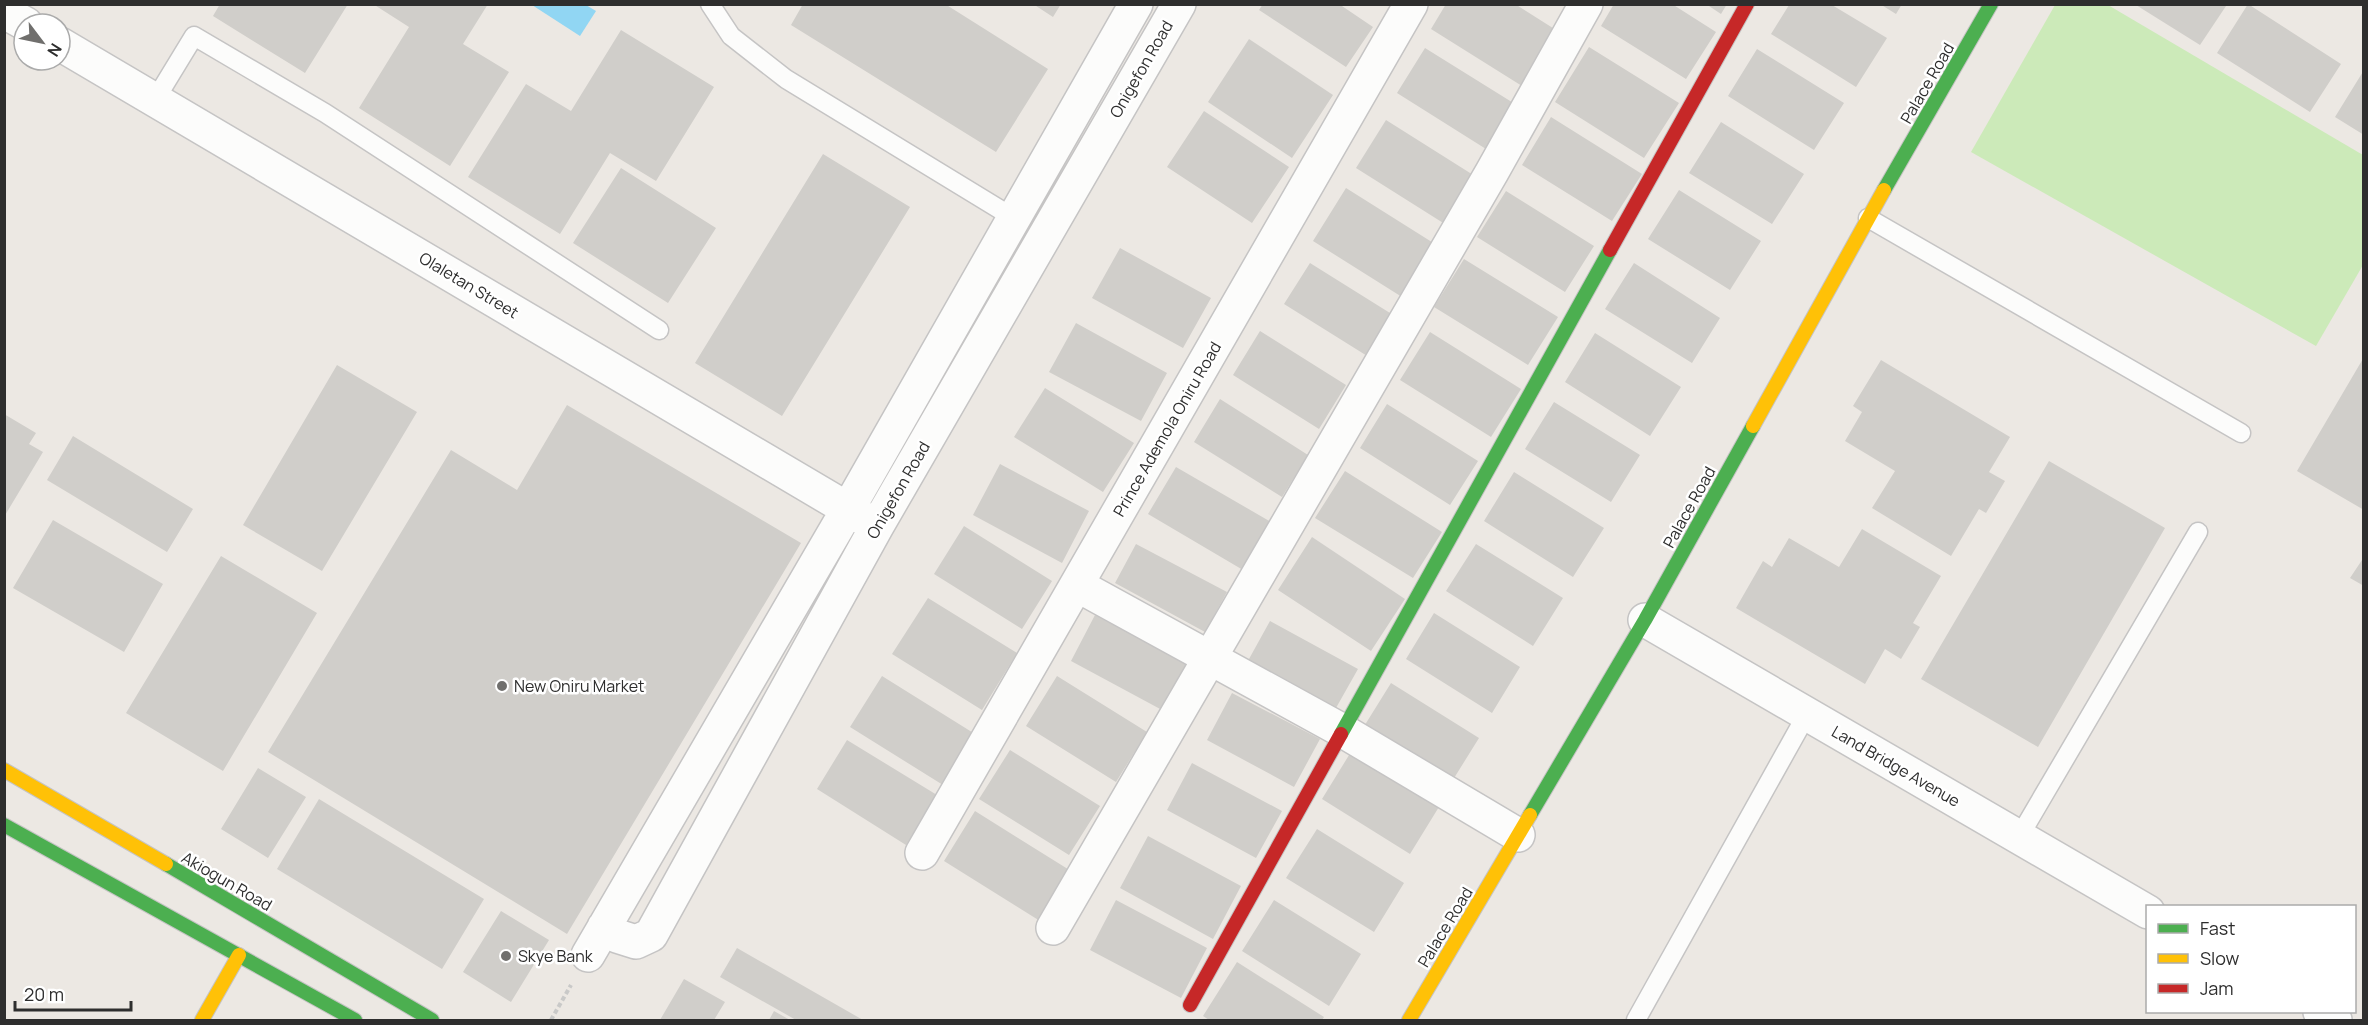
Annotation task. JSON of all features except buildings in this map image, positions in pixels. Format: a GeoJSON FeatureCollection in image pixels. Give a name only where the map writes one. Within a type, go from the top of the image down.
{"type":"FeatureCollection","features":[{"type":"Feature","properties":{"kind":"street","name":"Onigefon Road"},"geometry":{"type":"LineString","coordinates":[[1136,4],[848,509],[596,941],[617,936],[636,942],[651,935],[877,526],[1179,4]]}},
{"type":"Feature","properties":{"kind":"street","name":"Prince Ademola Oniru Road"},"geometry":{"type":"LineString","coordinates":[[922,853],[1412,4]]}},
{"type":"Feature","properties":{"kind":"street"},"geometry":{"type":"LineString","coordinates":[[1053,928],[1492,172],[1586,4]]}},
{"type":"Feature","properties":{"kind":"street"},"geometry":{"type":"LineString","coordinates":[[1190,1005],[1747,4]]}},
{"type":"Feature","properties":{"kind":"street","name":"Palace Road"},"geometry":{"type":"LineString","coordinates":[[1409,1020],[1645,620],[1868,218],[1991,4]]}},
{"type":"Feature","properties":{"kind":"street","name":"Olaletan Street"},"geometry":{"type":"LineString","coordinates":[[72,51],[877,526]]}},
{"type":"Feature","properties":{"kind":"street"},"geometry":{"type":"LineString","coordinates":[[1077,585],[1343,731],[1518,835]]}},
{"type":"Feature","properties":{"kind":"street","name":"Land Bridge Avenue"},"geometry":{"type":"LineString","coordinates":[[1645,620],[2146,911]]}},
{"type":"Feature","properties":{"kind":"street","name":"Akiogun Road"},"geometry":{"type":"LineString","coordinates":[[4,770],[432,1020]]}},
{"type":"Feature","properties":{"kind":"street"},"geometry":{"type":"LineString","coordinates":[[4,825],[356,1020]]}},
{"type":"Feature","properties":{"kind":"street"},"geometry":{"type":"LineString","coordinates":[[202,1020],[239,955]]}},
{"type":"Feature","properties":{"kind":"lane"},"geometry":{"type":"LineString","coordinates":[[710,4],[731,36],[786,80],[1014,218]]}},
{"type":"Feature","properties":{"kind":"lane"},"geometry":{"type":"LineString","coordinates":[[154,100],[194,36],[325,113],[659,330]]}},
{"type":"Feature","properties":{"kind":"lane"},"geometry":{"type":"LineString","coordinates":[[1868,218],[2241,433]]}},
{"type":"Feature","properties":{"kind":"lane"},"geometry":{"type":"LineString","coordinates":[[2019,837],[2198,532]]}},
{"type":"Feature","properties":{"kind":"lane"},"geometry":{"type":"LineString","coordinates":[[1636,1020],[1807,714]]}},
{"type":"Feature","properties":{"kind":"green space"},"geometry":{"type":"Polygon","coordinates":[[[2055,5],[2108,5],[2363,155],[2363,265],[2316,346],[1971,152],[2055,5]]]}},
{"type":"Feature","properties":{"kind":"water"},"geometry":{"type":"Polygon","coordinates":[[[532,5],[586,5],[596,11],[580,36],[532,5]]]}},
{"type":"Feature","properties":{"kind":"traffic: fast"},"geometry":{"type":"LineString","coordinates":[[1884,190],[1991,4]]}},
{"type":"Feature","properties":{"kind":"traffic: fast"},"geometry":{"type":"LineString","coordinates":[[1341,734],[1610,250]]}},
{"type":"Feature","properties":{"kind":"traffic: fast"},"geometry":{"type":"LineString","coordinates":[[1530,815],[1645,620],[1753,426]]}},
{"type":"Feature","properties":{"kind":"traffic: fast"},"geometry":{"type":"LineString","coordinates":[[4,825],[355,1020]]}},
{"type":"Feature","properties":{"kind":"traffic: fast"},"geometry":{"type":"LineString","coordinates":[[166,864],[432,1020]]}},
{"type":"Feature","properties":{"kind":"traffic: slow"},"geometry":{"type":"LineString","coordinates":[[1753,426],[1884,190]]}},
{"type":"Feature","properties":{"kind":"traffic: slow"},"geometry":{"type":"LineString","coordinates":[[4,770],[166,864]]}},
{"type":"Feature","properties":{"kind":"traffic: slow"},"geometry":{"type":"LineString","coordinates":[[1409,1020],[1530,815]]}},
{"type":"Feature","properties":{"kind":"traffic: slow"},"geometry":{"type":"LineString","coordinates":[[202,1020],[239,955]]}},
{"type":"Feature","properties":{"kind":"traffic: jam"},"geometry":{"type":"LineString","coordinates":[[1610,250],[1747,4]]}},
{"type":"Feature","properties":{"kind":"traffic: jam"},"geometry":{"type":"LineString","coordinates":[[1190,1005],[1341,734]]}},
{"type":"Feature","properties":{"kind":"place","name":"New Oniru Market"},"geometry":{"type":"Point","coordinates":[502,686]}},
{"type":"Feature","properties":{"kind":"place","name":"Skye Bank"},"geometry":{"type":"Point","coordinates":[506,956]}}]}
